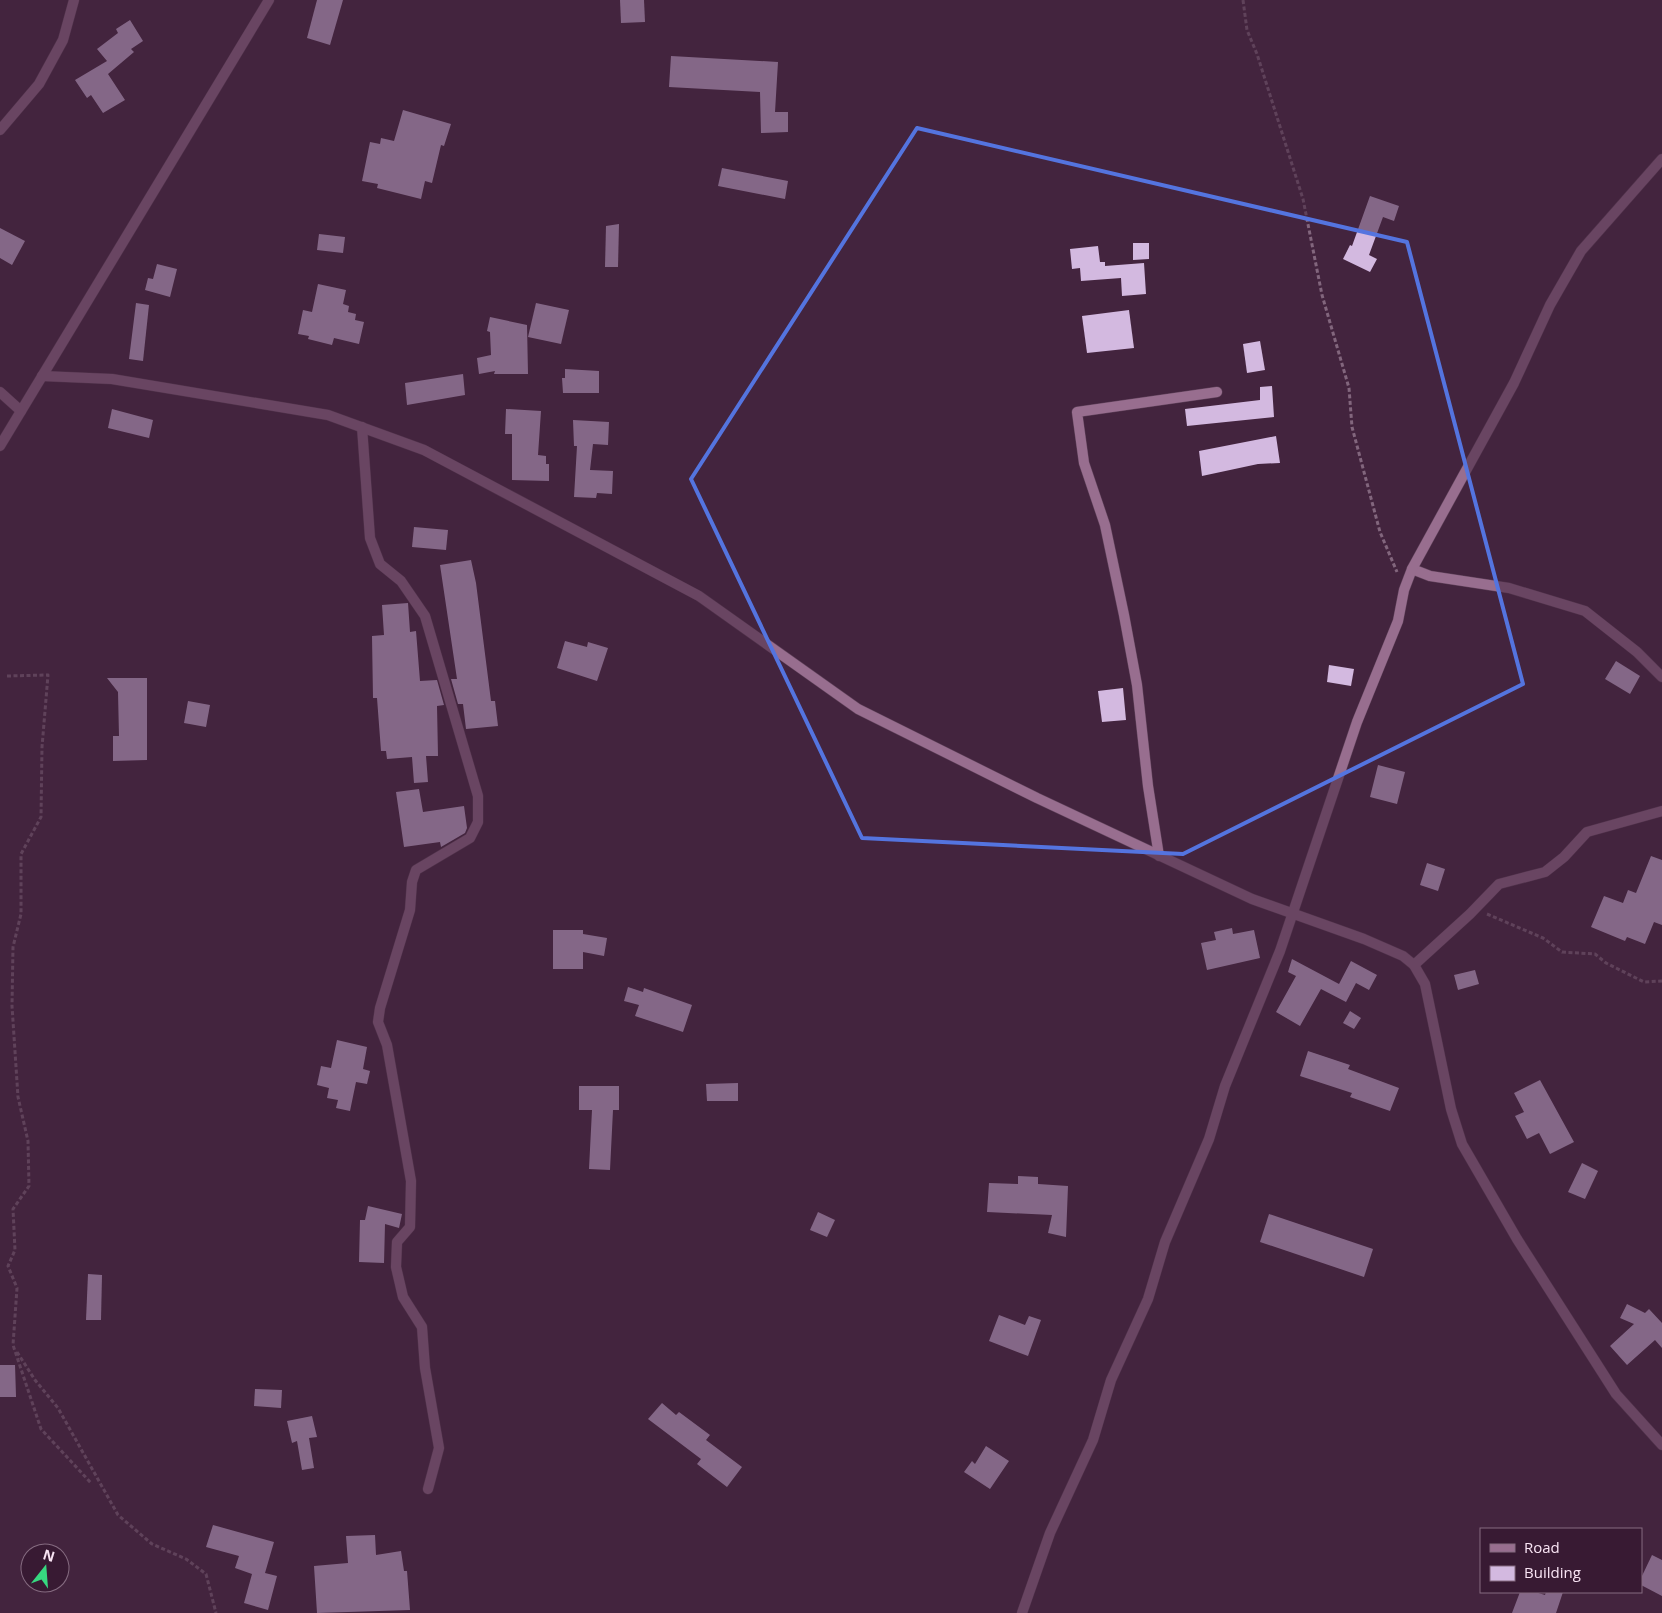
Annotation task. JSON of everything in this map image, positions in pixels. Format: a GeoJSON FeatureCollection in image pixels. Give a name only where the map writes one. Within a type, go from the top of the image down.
{"type":"FeatureCollection","features":[{"type":"Feature","properties":{"kind":"street"},"geometry":{"type":"LineString","coordinates":[[0,130],[39,84],[62,40],[74,0]]}},
{"type":"Feature","properties":{"kind":"street"},"geometry":{"type":"LineString","coordinates":[[0,446],[269,0]]}},
{"type":"Feature","properties":{"kind":"street"},"geometry":{"type":"LineString","coordinates":[[1022,1613],[1050,1533],[1093,1440],[1111,1380],[1148,1299],[1165,1242],[1209,1138],[1226,1086],[1258,1010],[1357,722],[1398,621],[1404,590],[1412,569],[1514,383],[1550,305],[1581,251],[1662,159]]}},
{"type":"Feature","properties":{"kind":"street"},"geometry":{"type":"LineString","coordinates":[[42,376],[112,379],[189,390],[328,415],[424,450],[699,596],[858,709],[1037,798],[1252,899],[1390,950],[1414,964],[1424,984],[1451,1109],[1462,1144],[1517,1239],[1616,1394],[1662,1445]]}},
{"type":"Feature","properties":{"kind":"street"},"geometry":{"type":"LineString","coordinates":[[0,392],[21,411]]}},
{"type":"Feature","properties":{"kind":"street"},"geometry":{"type":"LineString","coordinates":[[1160,856],[1148,786],[1137,685],[1124,614],[1105,525],[1084,463],[1077,412],[1217,392]]}},
{"type":"Feature","properties":{"kind":"street"},"geometry":{"type":"LineString","coordinates":[[362,427],[370,538],[380,564],[401,581],[425,616],[478,796],[478,822],[470,838],[416,870],[412,882],[410,910],[380,1008],[378,1022],[388,1045],[411,1181],[410,1226],[397,1242],[396,1267],[403,1297],[422,1326],[425,1368],[438,1448],[428,1489]]}},
{"type":"Feature","properties":{"kind":"street"},"geometry":{"type":"LineString","coordinates":[[1412,569],[1430,576],[1510,588],[1586,611],[1637,652],[1662,677]]}},
{"type":"Feature","properties":{"kind":"street"},"geometry":{"type":"LineString","coordinates":[[1414,964],[1475,909],[1499,884],[1545,872],[1564,857],[1587,832],[1662,811]]}},
{"type":"Feature","properties":{"kind":"path"},"geometry":{"type":"LineString","coordinates":[[1242,0],[1247,30],[1257,54],[1303,199],[1322,295],[1349,388],[1352,427],[1380,532],[1404,590]]}},
{"type":"Feature","properties":{"kind":"path"},"geometry":{"type":"LineString","coordinates":[[7,676],[48,674],[42,747],[41,817],[21,854],[21,914],[13,947],[12,1006],[18,1097],[28,1141],[29,1186],[12,1209],[15,1250],[8,1266],[17,1288],[13,1345],[41,1429],[91,1483]]}},
{"type":"Feature","properties":{"kind":"path"},"geometry":{"type":"LineString","coordinates":[[1475,909],[1543,938],[1562,952],[1595,954],[1606,963],[1644,982],[1662,981]]}},
{"type":"Feature","properties":{"kind":"path"},"geometry":{"type":"LineString","coordinates":[[13,1345],[35,1380],[58,1408],[118,1515],[152,1544],[186,1559],[206,1574],[216,1613]]}},
{"type":"Feature","properties":{"kind":"highlighted area"},"geometry":{"type":"Polygon","coordinates":[[[917,128],[1407,242],[1523,684],[1183,854],[862,838],[691,479],[917,128]]]}},
{"type":"Feature","properties":{"kind":"building"},"geometry":{"type":"Polygon","coordinates":[[[317,0],[343,0],[330,45],[307,38],[317,0]]]}},
{"type":"Feature","properties":{"kind":"building"},"geometry":{"type":"Polygon","coordinates":[[[620,0],[644,0],[645,22],[621,23],[620,0]]]}},
{"type":"Feature","properties":{"kind":"building"},"geometry":{"type":"Polygon","coordinates":[[[130,20],[143,41],[131,49],[134,52],[108,74],[125,100],[103,113],[91,95],[87,98],[75,80],[107,61],[97,49],[118,33],[116,29],[130,20]]]}},
{"type":"Feature","properties":{"kind":"building"},"geometry":{"type":"Polygon","coordinates":[[[671,56],[778,62],[775,112],[788,112],[788,132],[761,133],[760,92],[669,87],[671,56]]]}},
{"type":"Feature","properties":{"kind":"building"},"geometry":{"type":"Polygon","coordinates":[[[403,110],[451,124],[444,146],[441,145],[432,183],[425,181],[421,199],[377,188],[378,184],[362,181],[370,142],[380,144],[381,138],[394,141],[403,110]]]}},
{"type":"Feature","properties":{"kind":"building"},"geometry":{"type":"Polygon","coordinates":[[[722,168],[788,181],[785,199],[718,186],[722,168]]]}},
{"type":"Feature","properties":{"kind":"building"},"geometry":{"type":"Polygon","coordinates":[[[1370,196],[1399,206],[1394,221],[1383,217],[1369,255],[1377,259],[1370,272],[1343,259],[1350,245],[1352,246],[1370,196]]]}},
{"type":"Feature","properties":{"kind":"building"},"geometry":{"type":"Polygon","coordinates":[[[619,224],[618,267],[605,267],[606,226],[619,224]]]}},
{"type":"Feature","properties":{"kind":"building"},"geometry":{"type":"Polygon","coordinates":[[[0,228],[25,241],[12,265],[0,258],[0,228]]]}},
{"type":"Feature","properties":{"kind":"building"},"geometry":{"type":"Polygon","coordinates":[[[319,234],[345,237],[343,253],[317,250],[319,234]]]}},
{"type":"Feature","properties":{"kind":"building"},"geometry":{"type":"Polygon","coordinates":[[[1133,243],[1149,243],[1149,259],[1133,260],[1133,243]]]}},
{"type":"Feature","properties":{"kind":"building"},"geometry":{"type":"Polygon","coordinates":[[[1098,246],[1100,262],[1105,262],[1105,266],[1144,263],[1146,294],[1122,296],[1121,278],[1081,281],[1080,268],[1072,269],[1070,249],[1098,246]]]}},
{"type":"Feature","properties":{"kind":"building"},"geometry":{"type":"Polygon","coordinates":[[[157,264],[177,269],[170,297],[145,290],[148,278],[153,279],[157,264]]]}},
{"type":"Feature","properties":{"kind":"building"},"geometry":{"type":"Polygon","coordinates":[[[318,284],[346,290],[343,304],[349,306],[348,312],[356,314],[355,320],[364,322],[359,344],[334,338],[332,345],[308,339],[309,336],[298,334],[303,310],[312,312],[318,284]]]}},
{"type":"Feature","properties":{"kind":"building"},"geometry":{"type":"Polygon","coordinates":[[[136,303],[149,305],[143,361],[129,359],[136,303]]]}},
{"type":"Feature","properties":{"kind":"building"},"geometry":{"type":"Polygon","coordinates":[[[536,303],[569,310],[561,344],[528,337],[536,303]]]}},
{"type":"Feature","properties":{"kind":"building"},"geometry":{"type":"Polygon","coordinates":[[[1129,310],[1134,348],[1087,353],[1082,316],[1129,310]]]}},
{"type":"Feature","properties":{"kind":"building"},"geometry":{"type":"Polygon","coordinates":[[[490,317],[527,325],[528,374],[494,374],[495,371],[479,374],[477,358],[491,355],[490,332],[487,331],[490,317]]]}},
{"type":"Feature","properties":{"kind":"building"},"geometry":{"type":"Polygon","coordinates":[[[1260,341],[1265,370],[1247,373],[1243,344],[1260,341]]]}},
{"type":"Feature","properties":{"kind":"building"},"geometry":{"type":"Polygon","coordinates":[[[565,369],[599,371],[599,393],[563,393],[562,378],[565,378],[565,369]]]}},
{"type":"Feature","properties":{"kind":"building"},"geometry":{"type":"Polygon","coordinates":[[[463,374],[465,395],[407,405],[405,383],[463,374]]]}},
{"type":"Feature","properties":{"kind":"building"},"geometry":{"type":"Polygon","coordinates":[[[1272,386],[1274,417],[1187,426],[1185,409],[1260,400],[1260,387],[1272,386]]]}},
{"type":"Feature","properties":{"kind":"building"},"geometry":{"type":"Polygon","coordinates":[[[112,409],[153,420],[149,438],[108,428],[112,409]]]}},
{"type":"Feature","properties":{"kind":"building"},"geometry":{"type":"Polygon","coordinates":[[[506,409],[541,411],[538,455],[546,456],[546,464],[549,464],[549,481],[512,480],[512,434],[505,434],[506,409]]]}},
{"type":"Feature","properties":{"kind":"building"},"geometry":{"type":"Polygon","coordinates":[[[573,420],[609,422],[608,445],[593,444],[590,470],[613,471],[612,494],[597,493],[596,498],[574,497],[577,446],[574,446],[573,420]]]}},
{"type":"Feature","properties":{"kind":"building"},"geometry":{"type":"Polygon","coordinates":[[[1276,436],[1280,463],[1258,464],[1202,476],[1199,451],[1276,436]]]}},
{"type":"Feature","properties":{"kind":"building"},"geometry":{"type":"Polygon","coordinates":[[[414,527],[448,530],[446,550],[412,547],[414,527]]]}},
{"type":"Feature","properties":{"kind":"building"},"geometry":{"type":"Polygon","coordinates":[[[471,560],[476,583],[491,701],[495,701],[498,726],[466,729],[463,704],[458,704],[451,679],[457,679],[440,565],[471,560]]]}},
{"type":"Feature","properties":{"kind":"building"},"geometry":{"type":"Polygon","coordinates":[[[408,603],[410,632],[416,631],[420,681],[437,680],[444,705],[437,706],[438,756],[426,756],[428,782],[414,783],[412,757],[387,759],[386,751],[381,751],[377,698],[373,698],[372,636],[384,635],[382,605],[408,603]]]}},
{"type":"Feature","properties":{"kind":"building"},"geometry":{"type":"Polygon","coordinates":[[[565,641],[587,647],[588,642],[608,648],[597,681],[557,668],[565,641]]]}},
{"type":"Feature","properties":{"kind":"building"},"geometry":{"type":"Polygon","coordinates":[[[1616,661],[1640,676],[1630,694],[1605,679],[1616,661]]]}},
{"type":"Feature","properties":{"kind":"building"},"geometry":{"type":"Polygon","coordinates":[[[1329,665],[1354,669],[1351,686],[1327,682],[1329,665]]]}},
{"type":"Feature","properties":{"kind":"building"},"geometry":{"type":"Polygon","coordinates":[[[107,678],[147,678],[147,760],[113,761],[113,736],[119,736],[118,692],[107,678]]]}},
{"type":"Feature","properties":{"kind":"building"},"geometry":{"type":"Polygon","coordinates":[[[1123,688],[1126,720],[1102,722],[1098,691],[1123,688]]]}},
{"type":"Feature","properties":{"kind":"building"},"geometry":{"type":"Polygon","coordinates":[[[188,701],[210,705],[206,727],[184,723],[188,701]]]}},
{"type":"Feature","properties":{"kind":"building"},"geometry":{"type":"Polygon","coordinates":[[[1378,765],[1405,772],[1397,804],[1370,797],[1378,765]]]}},
{"type":"Feature","properties":{"kind":"building"},"geometry":{"type":"Polygon","coordinates":[[[419,789],[423,812],[464,806],[467,828],[465,833],[441,847],[440,842],[404,847],[396,792],[419,789]]]}},
{"type":"Feature","properties":{"kind":"building"},"geometry":{"type":"Polygon","coordinates":[[[1651,856],[1662,860],[1662,925],[1654,922],[1645,944],[1627,937],[1625,941],[1591,927],[1604,896],[1623,903],[1628,890],[1636,893],[1651,856]]]}},
{"type":"Feature","properties":{"kind":"building"},"geometry":{"type":"Polygon","coordinates":[[[1427,863],[1445,869],[1438,891],[1420,885],[1427,863]]]}},
{"type":"Feature","properties":{"kind":"building"},"geometry":{"type":"Polygon","coordinates":[[[1232,928],[1233,934],[1254,930],[1260,958],[1207,970],[1201,943],[1216,940],[1214,932],[1232,928]]]}},
{"type":"Feature","properties":{"kind":"building"},"geometry":{"type":"Polygon","coordinates":[[[553,930],[583,930],[583,934],[607,938],[604,956],[583,952],[583,969],[553,969],[553,930]]]}},
{"type":"Feature","properties":{"kind":"building"},"geometry":{"type":"Polygon","coordinates":[[[1292,959],[1339,984],[1351,961],[1377,975],[1369,990],[1356,983],[1346,1002],[1321,989],[1300,1026],[1276,1012],[1296,976],[1288,972],[1292,959]]]}},
{"type":"Feature","properties":{"kind":"building"},"geometry":{"type":"Polygon","coordinates":[[[1475,970],[1479,984],[1458,990],[1454,975],[1475,970]]]}},
{"type":"Feature","properties":{"kind":"building"},"geometry":{"type":"Polygon","coordinates":[[[628,987],[643,992],[644,988],[692,1005],[683,1032],[635,1016],[639,1005],[624,1001],[628,987]]]}},
{"type":"Feature","properties":{"kind":"building"},"geometry":{"type":"Polygon","coordinates":[[[1350,1011],[1361,1018],[1354,1029],[1343,1023],[1350,1011]]]}},
{"type":"Feature","properties":{"kind":"building"},"geometry":{"type":"Polygon","coordinates":[[[337,1040],[367,1047],[363,1069],[370,1071],[367,1084],[356,1082],[350,1111],[336,1108],[338,1100],[327,1098],[329,1088],[317,1085],[321,1066],[331,1068],[337,1040]]]}},
{"type":"Feature","properties":{"kind":"building"},"geometry":{"type":"Polygon","coordinates":[[[1308,1051],[1350,1065],[1348,1069],[1399,1088],[1390,1111],[1350,1097],[1352,1093],[1300,1076],[1308,1051]]]}},
{"type":"Feature","properties":{"kind":"building"},"geometry":{"type":"Polygon","coordinates":[[[1540,1080],[1574,1142],[1550,1154],[1539,1133],[1527,1139],[1515,1116],[1524,1112],[1514,1093],[1540,1080]]]}},
{"type":"Feature","properties":{"kind":"building"},"geometry":{"type":"Polygon","coordinates":[[[738,1083],[738,1101],[707,1101],[706,1084],[738,1083]]]}},
{"type":"Feature","properties":{"kind":"building"},"geometry":{"type":"Polygon","coordinates":[[[579,1086],[619,1086],[619,1110],[613,1110],[610,1170],[589,1169],[592,1110],[579,1110],[579,1086]]]}},
{"type":"Feature","properties":{"kind":"building"},"geometry":{"type":"Polygon","coordinates":[[[1582,1163],[1598,1171],[1585,1199],[1568,1192],[1582,1163]]]}},
{"type":"Feature","properties":{"kind":"building"},"geometry":{"type":"Polygon","coordinates":[[[1018,1176],[1038,1177],[1038,1184],[1068,1186],[1066,1237],[1048,1233],[1052,1215],[987,1212],[989,1183],[1018,1184],[1018,1176]]]}},
{"type":"Feature","properties":{"kind":"building"},"geometry":{"type":"Polygon","coordinates":[[[368,1206],[402,1214],[399,1228],[385,1224],[384,1263],[359,1262],[360,1220],[365,1220],[368,1206]]]}},
{"type":"Feature","properties":{"kind":"building"},"geometry":{"type":"Polygon","coordinates":[[[818,1212],[835,1220],[827,1237],[810,1230],[818,1212]]]}},
{"type":"Feature","properties":{"kind":"building"},"geometry":{"type":"Polygon","coordinates":[[[1269,1214],[1373,1249],[1364,1277],[1260,1242],[1269,1214]]]}},
{"type":"Feature","properties":{"kind":"building"},"geometry":{"type":"Polygon","coordinates":[[[88,1274],[102,1275],[101,1320],[86,1320],[88,1274]]]}},
{"type":"Feature","properties":{"kind":"building"},"geometry":{"type":"Polygon","coordinates":[[[1627,1304],[1645,1313],[1649,1309],[1662,1323],[1662,1348],[1655,1340],[1627,1365],[1610,1346],[1634,1324],[1620,1318],[1627,1304]]]}},
{"type":"Feature","properties":{"kind":"building"},"geometry":{"type":"Polygon","coordinates":[[[999,1315],[1025,1325],[1029,1316],[1041,1320],[1028,1356],[989,1341],[999,1315]]]}},
{"type":"Feature","properties":{"kind":"building"},"geometry":{"type":"Polygon","coordinates":[[[0,1365],[15,1365],[16,1397],[0,1397],[0,1365]]]}},
{"type":"Feature","properties":{"kind":"building"},"geometry":{"type":"Polygon","coordinates":[[[255,1389],[282,1390],[281,1408],[254,1406],[255,1389]]]}},
{"type":"Feature","properties":{"kind":"building"},"geometry":{"type":"Polygon","coordinates":[[[662,1403],[676,1415],[679,1412],[710,1435],[706,1440],[742,1467],[727,1487],[697,1464],[701,1459],[648,1419],[662,1403]]]}},
{"type":"Feature","properties":{"kind":"building"},"geometry":{"type":"Polygon","coordinates":[[[312,1416],[317,1437],[309,1438],[314,1468],[302,1470],[297,1441],[292,1443],[287,1421],[312,1416]]]}},
{"type":"Feature","properties":{"kind":"building"},"geometry":{"type":"Polygon","coordinates":[[[986,1446],[1009,1461],[990,1489],[964,1472],[972,1461],[975,1464],[986,1446]]]}},
{"type":"Feature","properties":{"kind":"building"},"geometry":{"type":"Polygon","coordinates":[[[213,1525],[274,1542],[265,1573],[277,1576],[268,1610],[244,1603],[252,1574],[235,1568],[239,1556],[206,1547],[213,1525]]]}},
{"type":"Feature","properties":{"kind":"building"},"geometry":{"type":"Polygon","coordinates":[[[375,1535],[376,1555],[401,1551],[404,1571],[407,1571],[410,1610],[317,1613],[314,1566],[348,1563],[346,1536],[375,1535]]]}},
{"type":"Feature","properties":{"kind":"building"},"geometry":{"type":"Polygon","coordinates":[[[1652,1555],[1662,1560],[1662,1596],[1642,1586],[1642,1576],[1652,1555]]]}},
{"type":"Feature","properties":{"kind":"building"},"geometry":{"type":"Polygon","coordinates":[[[1520,1593],[1545,1595],[1546,1593],[1563,1593],[1556,1613],[1512,1613],[1520,1593]]]}}]}
